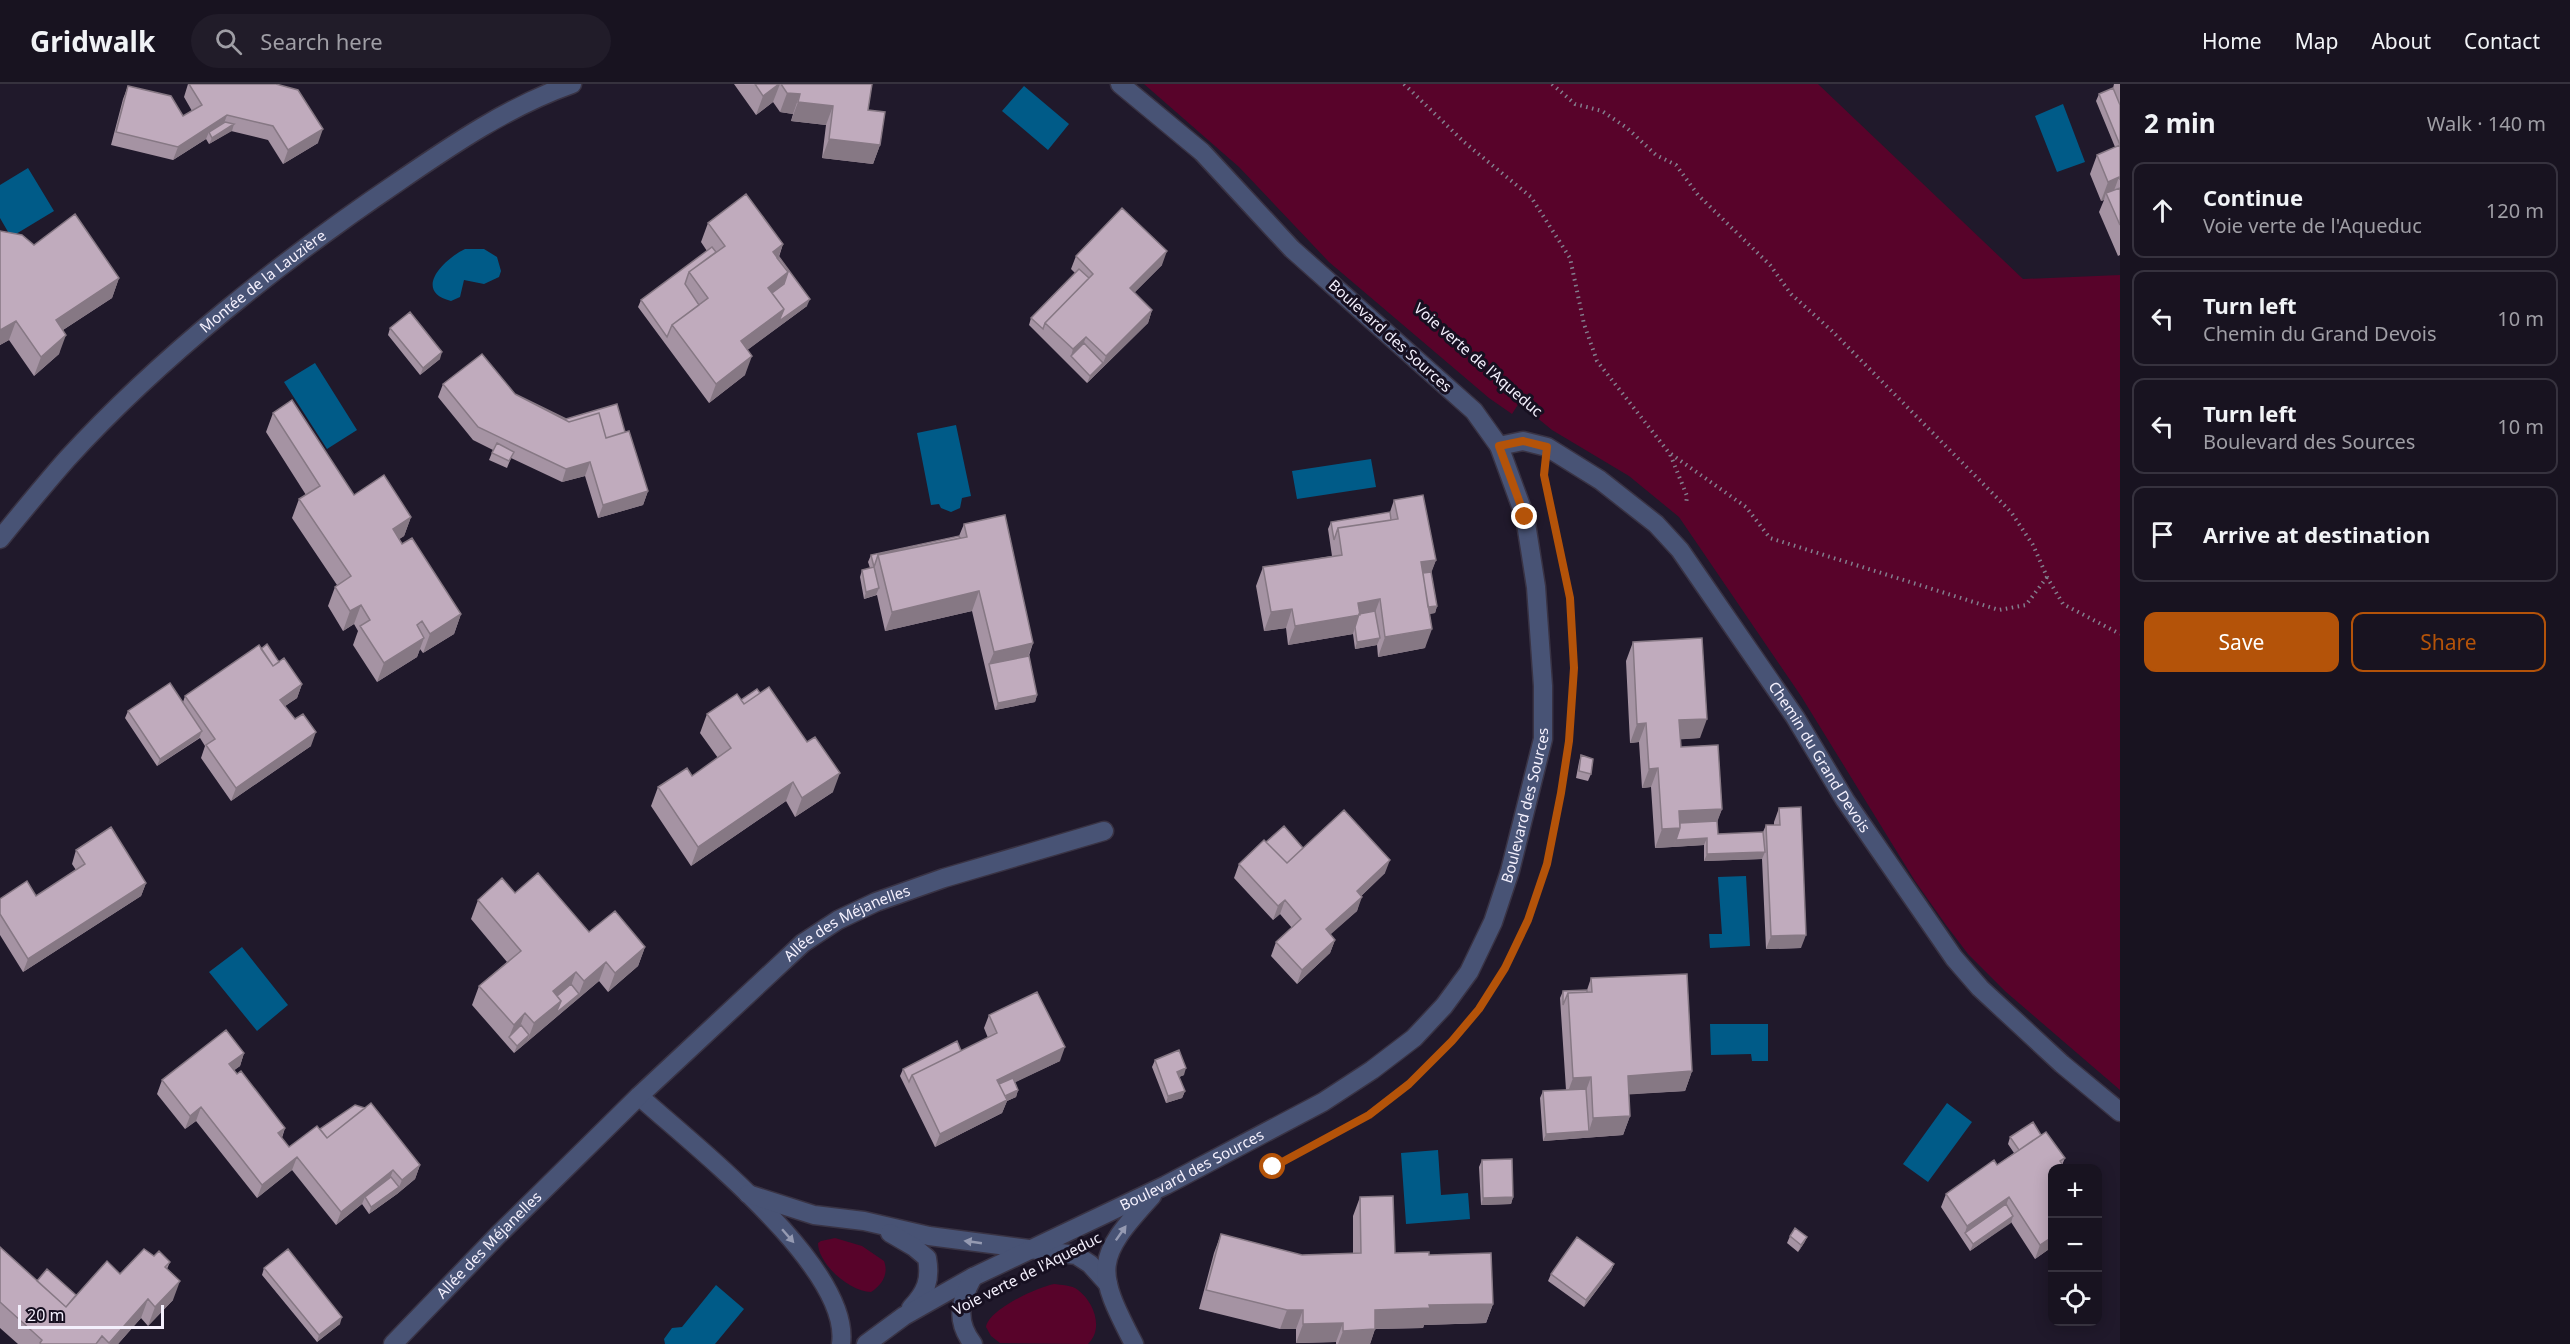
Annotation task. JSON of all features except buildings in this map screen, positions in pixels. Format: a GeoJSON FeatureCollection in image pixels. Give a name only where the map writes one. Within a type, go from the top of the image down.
{"type":"FeatureCollection","features":[{"type":"Feature","properties":{"kind":"street","name":"Montée de la Lauzière"},"geometry":{"type":"LineString","coordinates":[[0,539],[67,459],[136,390],[206,328],[280,268],[357,210],[437,155],[507,112],[544,93],[572,84]]}},
{"type":"Feature","properties":{"kind":"street","name":"Boulevard des Sources"},"geometry":{"type":"LineString","coordinates":[[866,1344],[904,1316],[973,1277],[1159,1188],[1323,1102],[1372,1070],[1414,1038],[1444,1006],[1469,972],[1493,922],[1510,871],[1543,739],[1544,686],[1536,586],[1525,517],[1499,446],[1474,411],[1292,249],[1202,152],[1120,84]]}},
{"type":"Feature","properties":{"kind":"street","name":"Chemin du Grand Devois"},"geometry":{"type":"LineString","coordinates":[[1499,446],[1523,441],[1547,447],[1600,480],[1656,525],[1680,550],[1795,717],[1845,800],[1954,958],[1980,988],[2062,1064],[2120,1112]]}},
{"type":"Feature","properties":{"kind":"street","name":"Allée des Méjanelles"},"geometry":{"type":"LineString","coordinates":[[393,1344],[498,1235],[639,1096],[794,951],[838,920],[876,902],[944,878],[1104,831]]}},
{"type":"Feature","properties":{"kind":"street"},"geometry":{"type":"LineString","coordinates":[[639,1096],[748,1194],[791,1239],[826,1287],[842,1327],[841,1344]]}},
{"type":"Feature","properties":{"kind":"street"},"geometry":{"type":"LineString","coordinates":[[1134,1344],[1117,1311],[1105,1267],[1109,1250],[1124,1227],[1159,1188]]}},
{"type":"Feature","properties":{"kind":"street"},"geometry":{"type":"LineString","coordinates":[[748,1194],[814,1215],[864,1221],[929,1236],[1076,1255],[1090,1264],[1108,1284]]}},
{"type":"Feature","properties":{"kind":"street"},"geometry":{"type":"LineString","coordinates":[[864,1221],[892,1234],[927,1258],[928,1283],[924,1294],[904,1316]]}},
{"type":"Feature","properties":{"kind":"street"},"geometry":{"type":"LineString","coordinates":[[973,1277],[963,1295],[960,1312],[963,1328],[973,1344]]}},
{"type":"Feature","properties":{"kind":"path"},"geometry":{"type":"LineString","coordinates":[[1404,84],[1464,142],[1531,197],[1570,258],[1584,324],[1597,361],[1670,454],[1687,496],[1680,550]]}},
{"type":"Feature","properties":{"kind":"path"},"geometry":{"type":"LineString","coordinates":[[1552,84],[1575,104],[1602,111],[1627,128],[1656,155],[1676,165],[1698,195],[1770,266],[1791,294],[1832,331],[2010,512],[2033,545],[2047,577],[2063,604],[2120,633]]}},
{"type":"Feature","properties":{"kind":"path"},"geometry":{"type":"LineString","coordinates":[[1670,454],[1746,507],[1770,538],[1998,610],[2026,605],[2047,577]]}},
{"type":"Feature","properties":{"kind":"shaded area"},"geometry":{"type":"Polygon","coordinates":[[[1144,84],[1818,84],[2023,279],[2120,275],[2120,1090],[2006,992],[1968,954],[1915,881],[1801,696],[1679,517],[1629,476],[1552,430],[1519,403],[1512,414],[1489,398],[1329,262],[1239,167],[1144,84]]]}},
{"type":"Feature","properties":{"kind":"shaded area"},"geometry":{"type":"Polygon","coordinates":[[[835,1238],[862,1246],[884,1261],[885,1275],[881,1283],[871,1292],[863,1291],[845,1282],[823,1260],[818,1243],[835,1238]]]}},
{"type":"Feature","properties":{"kind":"shaded area"},"geometry":{"type":"Polygon","coordinates":[[[1054,1284],[1076,1288],[1089,1301],[1096,1323],[1093,1338],[1088,1344],[1000,1343],[991,1336],[986,1327],[996,1313],[1026,1294],[1054,1284]]]}},
{"type":"Feature","properties":{"kind":"water"},"geometry":{"type":"Polygon","coordinates":[[[1024,86],[1069,124],[1048,150],[1002,111],[1024,86]]]}},
{"type":"Feature","properties":{"kind":"water"},"geometry":{"type":"Polygon","coordinates":[[[2063,104],[2085,162],[2057,172],[2035,116],[2063,104]]]}},
{"type":"Feature","properties":{"kind":"water"},"geometry":{"type":"Polygon","coordinates":[[[28,168],[54,211],[11,237],[0,218],[0,185],[28,168]]]}},
{"type":"Feature","properties":{"kind":"water"},"geometry":{"type":"Polygon","coordinates":[[[465,249],[484,249],[497,257],[501,271],[499,277],[484,284],[464,280],[460,297],[451,301],[434,290],[433,283],[441,267],[465,249]]]}},
{"type":"Feature","properties":{"kind":"water"},"geometry":{"type":"Polygon","coordinates":[[[315,363],[357,430],[327,449],[284,382],[315,363]]]}},
{"type":"Feature","properties":{"kind":"water"},"geometry":{"type":"Polygon","coordinates":[[[956,425],[971,496],[962,498],[960,508],[951,512],[941,508],[939,504],[931,505],[917,433],[956,425]]]}},
{"type":"Feature","properties":{"kind":"water"},"geometry":{"type":"Polygon","coordinates":[[[1371,459],[1376,487],[1297,499],[1292,471],[1371,459]]]}},
{"type":"Feature","properties":{"kind":"water"},"geometry":{"type":"Polygon","coordinates":[[[1746,876],[1750,946],[1710,948],[1709,934],[1722,934],[1718,877],[1746,876]]]}},
{"type":"Feature","properties":{"kind":"water"},"geometry":{"type":"Polygon","coordinates":[[[242,947],[288,1005],[257,1031],[209,972],[242,947]]]}},
{"type":"Feature","properties":{"kind":"water"},"geometry":{"type":"Polygon","coordinates":[[[1710,1024],[1768,1024],[1768,1061],[1752,1061],[1751,1054],[1711,1055],[1710,1024]]]}},
{"type":"Feature","properties":{"kind":"water"},"geometry":{"type":"Polygon","coordinates":[[[1947,1103],[1972,1122],[1928,1182],[1903,1164],[1947,1103]]]}},
{"type":"Feature","properties":{"kind":"water"},"geometry":{"type":"Polygon","coordinates":[[[1438,1150],[1441,1195],[1468,1193],[1470,1219],[1406,1224],[1401,1153],[1438,1150]]]}},
{"type":"Feature","properties":{"kind":"water"},"geometry":{"type":"Polygon","coordinates":[[[716,1285],[744,1309],[715,1344],[665,1344],[664,1339],[672,1328],[682,1327],[716,1285]]]}},
{"type":"Feature","properties":{"kind":"route"},"geometry":{"type":"LineString","coordinates":[[1273,1167],[1369,1115],[1409,1084],[1452,1041],[1479,1009],[1505,968],[1528,920],[1547,864],[1561,793],[1569,741],[1574,668],[1570,598],[1544,475],[1547,447],[1523,441],[1499,446],[1525,517]]}}]}
